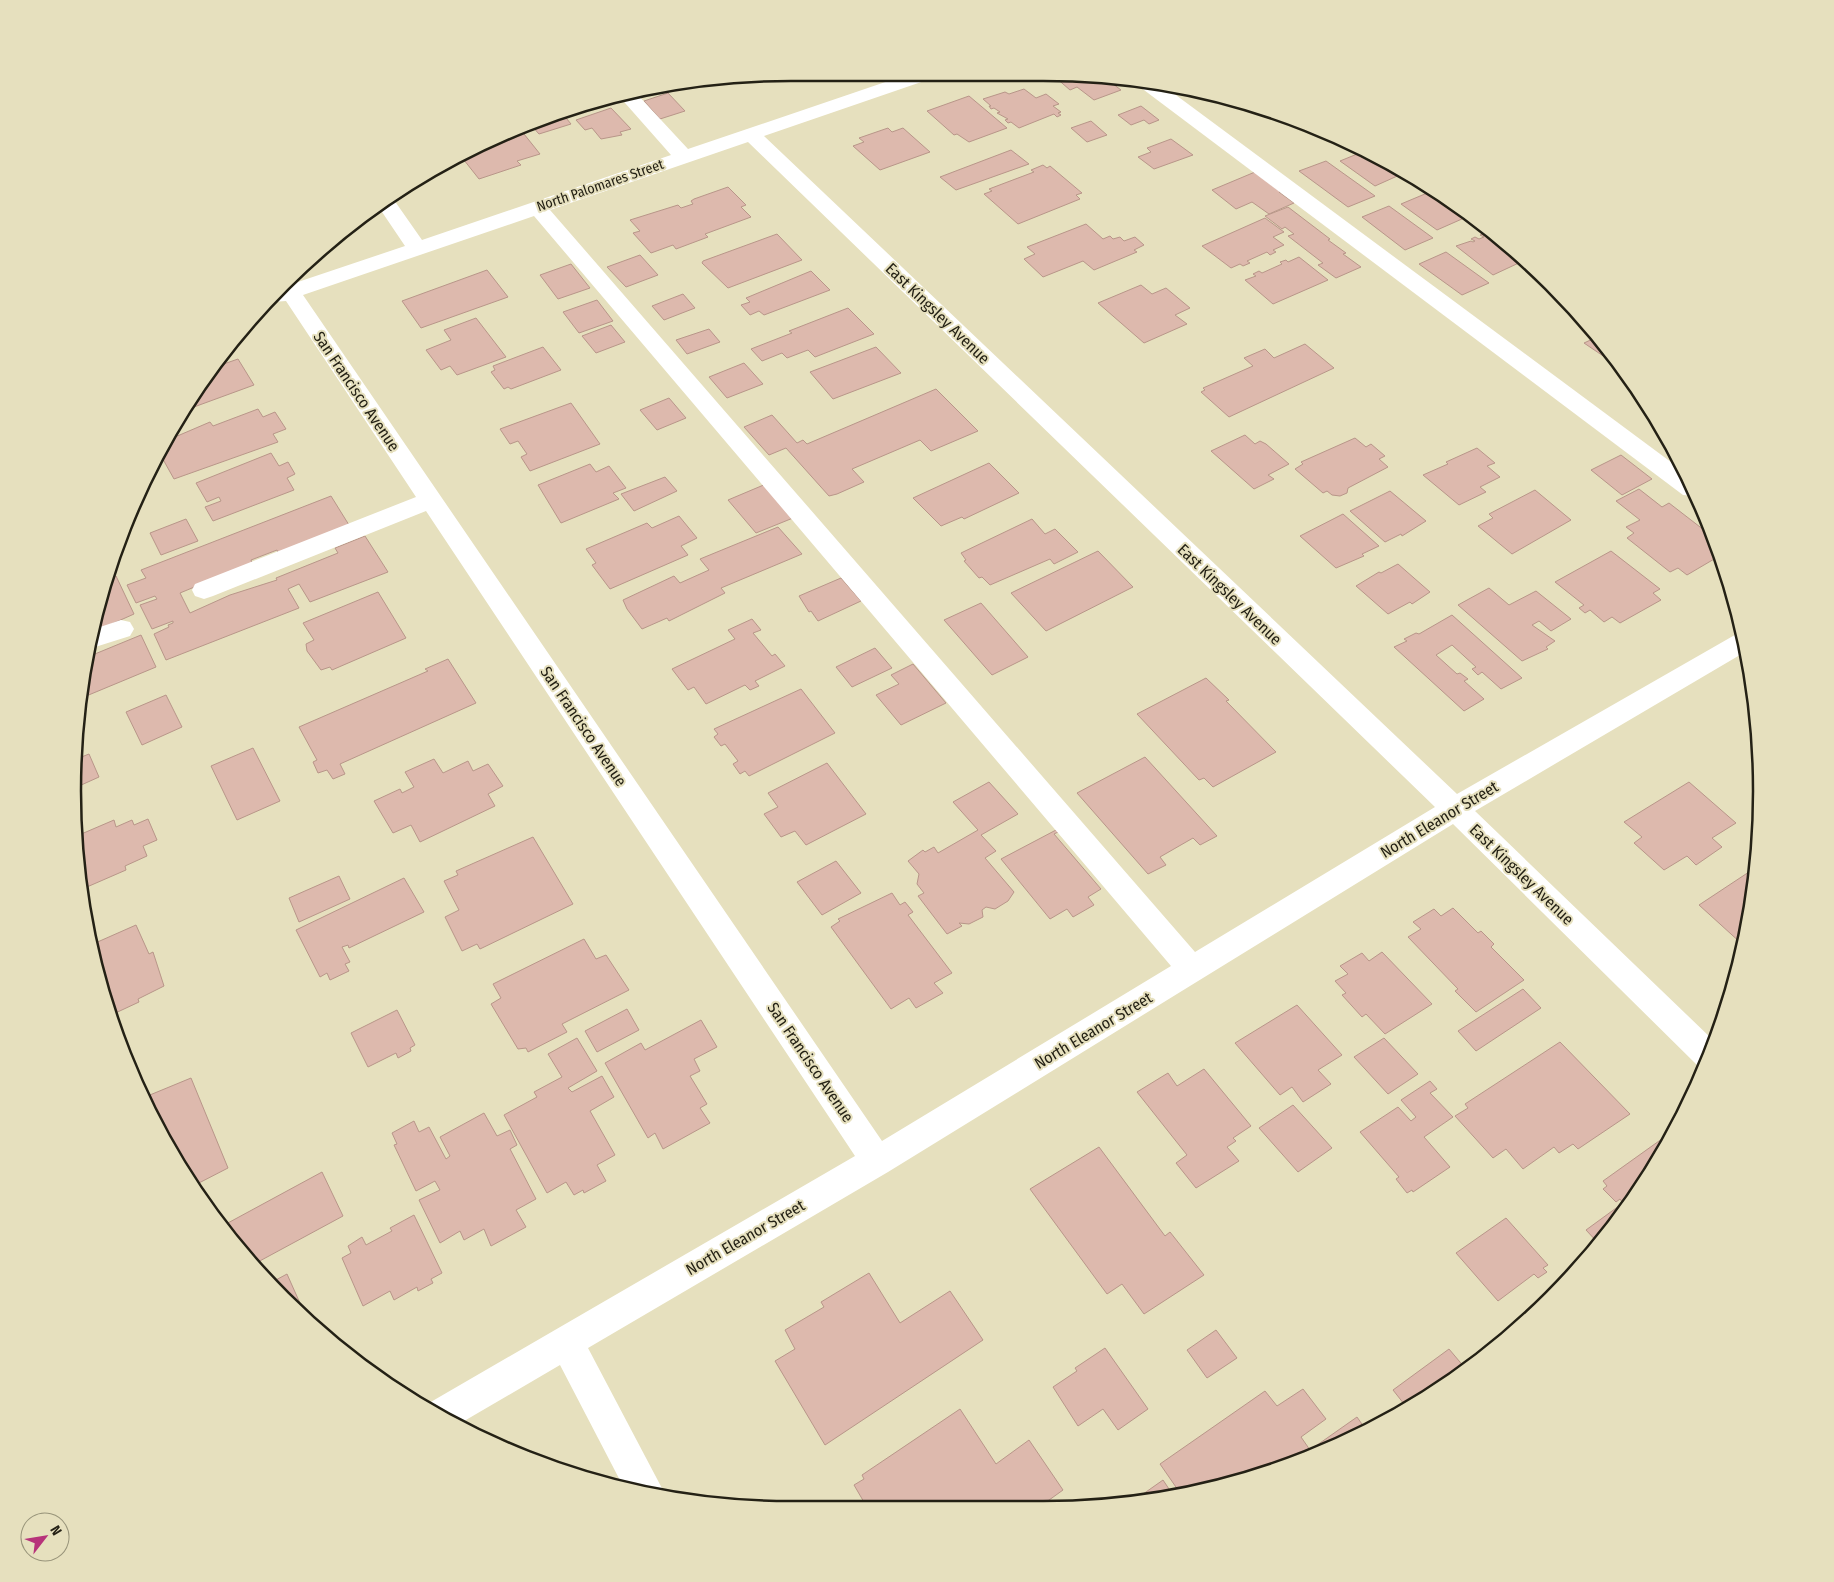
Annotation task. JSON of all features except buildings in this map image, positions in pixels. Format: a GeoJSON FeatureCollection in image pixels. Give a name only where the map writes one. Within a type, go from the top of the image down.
{"type":"FeatureCollection","features":[{"type":"Feature","properties":{"kind":"street","name":"North Palomares Street"},"geometry":{"type":"LineString","coordinates":[[284,294],[751,134],[898,81]]}},
{"type":"Feature","properties":{"kind":"street"},"geometry":{"type":"LineString","coordinates":[[1158,91],[1683,483]]}},
{"type":"Feature","properties":{"kind":"street"},"geometry":{"type":"LineString","coordinates":[[632,100],[684,157]]}},
{"type":"Feature","properties":{"kind":"street","name":"East Kingsley Avenue"},"geometry":{"type":"LineString","coordinates":[[751,134],[1455,809],[1704,1051]]}},
{"type":"Feature","properties":{"kind":"street"},"geometry":{"type":"LineString","coordinates":[[389,207],[417,248]]}},
{"type":"Feature","properties":{"kind":"street"},"geometry":{"type":"LineString","coordinates":[[537,207],[1192,969]]}},
{"type":"Feature","properties":{"kind":"street","name":"San Francisco Avenue"},"geometry":{"type":"LineString","coordinates":[[284,294],[431,500],[877,1161]]}},
{"type":"Feature","properties":{"kind":"street"},"geometry":{"type":"LineString","coordinates":[[204,590],[431,500]]}},
{"type":"Feature","properties":{"kind":"street"},"geometry":{"type":"LineString","coordinates":[[98,637],[121,629]]}},
{"type":"Feature","properties":{"kind":"street","name":"North Eleanor Street"},"geometry":{"type":"LineString","coordinates":[[446,1411],[877,1161],[1455,809],[1737,644]]}},
{"type":"Feature","properties":{"kind":"street"},"geometry":{"type":"LineString","coordinates":[[566,1341],[642,1485]]}}]}
